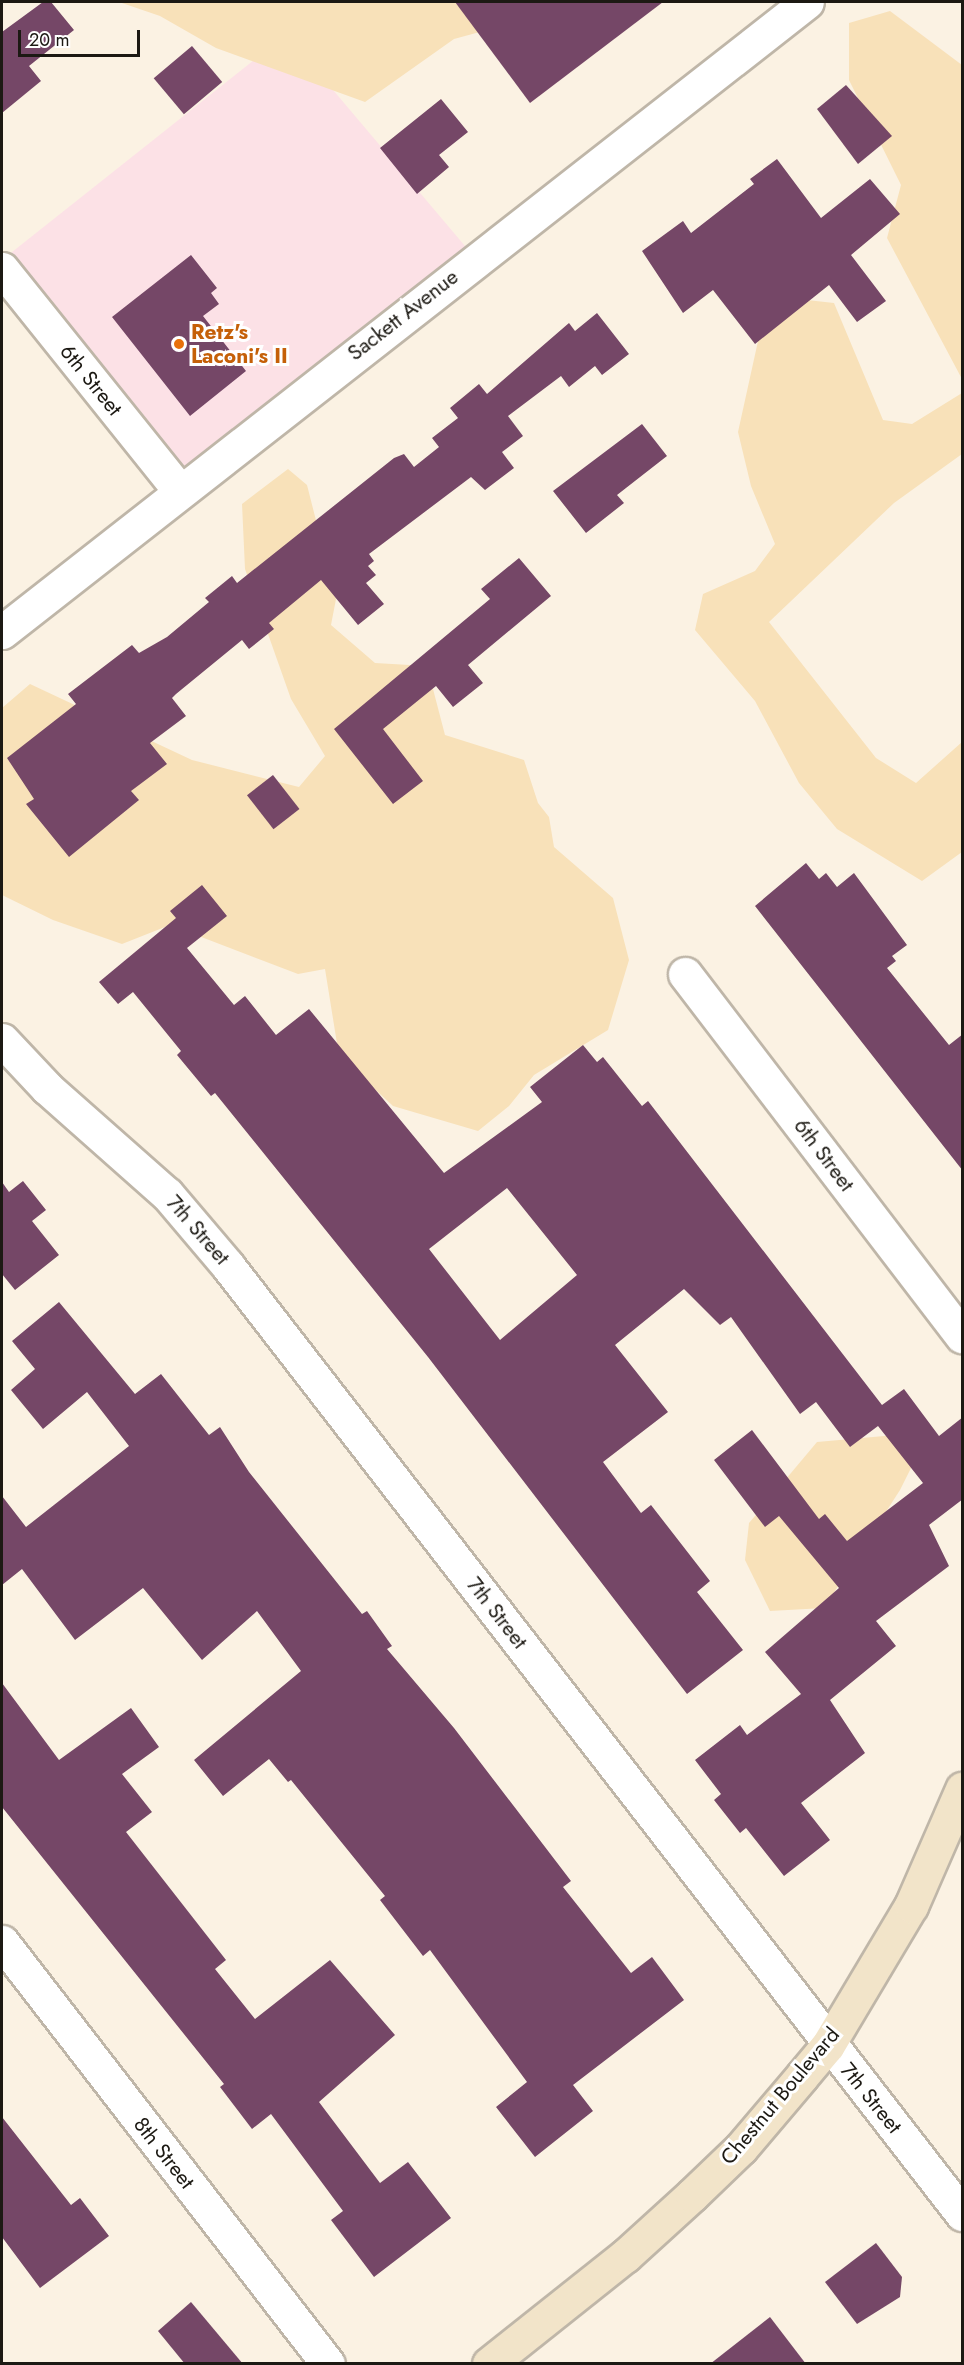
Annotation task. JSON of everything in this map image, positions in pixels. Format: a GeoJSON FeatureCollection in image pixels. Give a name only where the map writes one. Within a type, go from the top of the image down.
{"type":"FeatureCollection","features":[{"type":"Feature","properties":{"kind":"street","name":"Sackett Avenue"},"geometry":{"type":"LineString","coordinates":[[2,632],[807,2]]}},
{"type":"Feature","properties":{"kind":"street","name":"6th Street"},"geometry":{"type":"LineString","coordinates":[[2,269],[180,491]]}},
{"type":"Feature","properties":{"kind":"street","name":"6th Street"},"geometry":{"type":"LineString","coordinates":[[685,974],[963,1336]]}},
{"type":"Feature","properties":{"kind":"street","name":"7th Street"},"geometry":{"type":"LineString","coordinates":[[2,1040],[47,1088],[167,1194],[228,1266],[828,2045],[963,2214]]}},
{"type":"Feature","properties":{"kind":"street","name":"Chestnut Boulevard"},"geometry":{"type":"LineString","coordinates":[[489,2364],[625,2256],[741,2148],[828,2045],[911,1906],[963,1789]]}},
{"type":"Feature","properties":{"kind":"street","name":"8th Street"},"geometry":{"type":"LineString","coordinates":[[2,1942],[328,2364]]}},
{"type":"Feature","properties":{"kind":"shaded area"},"geometry":{"type":"Polygon","coordinates":[[[119,2],[589,2],[454,39],[365,102],[216,48],[160,16],[119,2]]]}},
{"type":"Feature","properties":{"kind":"shaded area"},"geometry":{"type":"Polygon","coordinates":[[[890,11],[962,65],[962,379],[887,238],[901,185],[849,80],[849,23],[890,11]]]}},
{"type":"Feature","properties":{"kind":"shaded area"},"geometry":{"type":"Polygon","coordinates":[[[268,49],[306,58],[476,259],[180,491],[2,260],[268,49]]]}},
{"type":"Feature","properties":{"kind":"shaded area"},"geometry":{"type":"Polygon","coordinates":[[[789,298],[834,303],[883,420],[912,424],[962,393],[962,454],[894,503],[769,622],[876,758],[916,783],[962,742],[962,852],[922,881],[837,829],[799,783],[755,701],[695,630],[703,594],[755,571],[775,544],[751,486],[738,432],[760,332],[789,298]]]}},
{"type":"Feature","properties":{"kind":"shaded area"},"geometry":{"type":"Polygon","coordinates":[[[288,469],[307,485],[336,599],[331,625],[375,663],[427,666],[445,735],[524,760],[538,803],[549,817],[554,847],[613,898],[629,960],[608,1030],[534,1075],[509,1106],[478,1131],[393,1106],[339,1056],[325,969],[298,974],[170,925],[122,944],[53,920],[2,895],[2,708],[30,684],[192,760],[299,787],[325,756],[291,699],[245,569],[242,504],[288,469]]]}},
{"type":"Feature","properties":{"kind":"shaded area"},"geometry":{"type":"Polygon","coordinates":[[[929,1432],[900,1490],[824,1608],[770,1611],[745,1560],[749,1523],[817,1442],[929,1432]]]}},
{"type":"Feature","properties":{"kind":"building"},"geometry":{"type":"Polygon","coordinates":[[[43,2],[51,2],[74,30],[29,66],[41,81],[2,113],[2,32],[43,2]]]}},
{"type":"Feature","properties":{"kind":"building"},"geometry":{"type":"Polygon","coordinates":[[[455,2],[663,2],[530,103],[455,2]]]}},
{"type":"Feature","properties":{"kind":"building"},"geometry":{"type":"Polygon","coordinates":[[[192,46],[222,82],[184,114],[154,78],[192,46]]]}},
{"type":"Feature","properties":{"kind":"building"},"geometry":{"type":"Polygon","coordinates":[[[846,85],[892,136],[858,164],[817,109],[846,85]]]}},
{"type":"Feature","properties":{"kind":"building"},"geometry":{"type":"Polygon","coordinates":[[[441,99],[468,132],[439,155],[449,167],[417,194],[380,148],[441,99]]]}},
{"type":"Feature","properties":{"kind":"building"},"geometry":{"type":"Polygon","coordinates":[[[777,159],[821,218],[870,179],[900,214],[851,255],[886,301],[857,322],[829,285],[755,344],[713,290],[683,313],[642,251],[683,221],[691,233],[754,184],[750,179],[777,159]]]}},
{"type":"Feature","properties":{"kind":"building","name":"Retz's Laconi's II"},"geometry":{"type":"Polygon","coordinates":[[[191,255],[217,288],[211,293],[219,304],[203,316],[246,371],[190,416],[112,317],[191,255]]]}},
{"type":"Feature","properties":{"kind":"building"},"geometry":{"type":"Polygon","coordinates":[[[597,313],[629,354],[602,375],[595,366],[569,387],[561,376],[508,416],[523,436],[502,452],[514,468],[485,490],[471,477],[369,554],[374,561],[368,566],[376,575],[366,583],[384,604],[358,625],[321,580],[269,623],[274,629],[249,649],[242,640],[176,694],[172,698],[186,716],[150,743],[167,764],[131,791],[139,800],[69,857],[26,804],[34,799],[7,758],[76,704],[68,694],[132,645],[139,653],[167,637],[209,602],[205,598],[232,576],[237,583],[394,458],[404,454],[414,467],[439,447],[432,438],[458,418],[450,408],[479,384],[487,394],[569,323],[575,331],[597,313]]]}},
{"type":"Feature","properties":{"kind":"building"},"geometry":{"type":"Polygon","coordinates":[[[642,424],[667,456],[617,495],[624,503],[586,533],[553,491],[642,424]]]}},
{"type":"Feature","properties":{"kind":"building"},"geometry":{"type":"Polygon","coordinates":[[[519,558],[551,596],[468,665],[483,683],[453,707],[436,686],[383,729],[423,781],[393,804],[334,729],[490,599],[481,589],[519,558]]]}},
{"type":"Feature","properties":{"kind":"building"},"geometry":{"type":"Polygon","coordinates":[[[273,775],[299,809],[273,829],[247,795],[273,775]]]}},
{"type":"Feature","properties":{"kind":"building"},"geometry":{"type":"Polygon","coordinates":[[[806,863],[819,879],[826,873],[837,887],[854,873],[907,945],[892,956],[896,961],[887,968],[949,1045],[963,1034],[963,1171],[755,906],[806,863]]]}},
{"type":"Feature","properties":{"kind":"building"},"geometry":{"type":"Polygon","coordinates":[[[202,885],[227,916],[187,948],[234,1005],[245,996],[276,1035],[309,1009],[444,1173],[542,1102],[530,1087],[583,1045],[597,1062],[603,1057],[642,1106],[648,1101],[882,1405],[904,1389],[939,1436],[963,1417],[963,1499],[929,1525],[949,1566],[876,1621],[896,1646],[830,1700],[865,1753],[801,1803],[830,1840],[784,1876],[746,1828],[740,1833],[714,1800],[721,1794],[695,1760],[740,1725],[747,1735],[801,1694],[765,1652],[839,1588],[779,1516],[765,1527],[714,1460],[752,1430],[819,1519],[825,1514],[847,1541],[923,1483],[878,1426],[850,1447],[816,1402],[800,1414],[731,1317],[720,1325],[684,1289],[615,1345],[668,1412],[603,1462],[641,1513],[651,1505],[710,1581],[697,1592],[743,1650],[687,1694],[428,1357],[215,1093],[211,1096],[177,1055],[181,1051],[133,992],[118,1004],[99,982],[176,918],[170,911],[202,885]],[[507,1188],[429,1249],[500,1340],[577,1275],[507,1188]]]}},
{"type":"Feature","properties":{"kind":"building"},"geometry":{"type":"Polygon","coordinates":[[[23,1181],[46,1210],[32,1221],[59,1255],[15,1290],[2,1274],[2,1182],[9,1192],[23,1181]]]}},
{"type":"Feature","properties":{"kind":"building"},"geometry":{"type":"Polygon","coordinates":[[[59,1302],[135,1394],[161,1374],[209,1435],[220,1427],[249,1472],[362,1614],[367,1611],[392,1646],[387,1649],[454,1728],[571,1881],[563,1887],[631,1973],[652,1957],[684,2000],[573,2085],[593,2111],[535,2157],[496,2107],[527,2082],[430,1950],[423,1956],[380,1900],[385,1896],[291,1780],[288,1782],[269,1759],[223,1796],[194,1760],[301,1671],[257,1611],[202,1660],[143,1588],[75,1640],[22,1569],[2,1585],[2,1496],[26,1527],[129,1446],[87,1392],[43,1429],[11,1390],[35,1369],[12,1341],[59,1302]]]}},
{"type":"Feature","properties":{"kind":"building"},"geometry":{"type":"Polygon","coordinates":[[[2,1683],[59,1760],[131,1708],[159,1747],[122,1774],[152,1812],[126,1832],[226,1960],[215,1969],[255,2019],[330,1960],[395,2035],[319,2102],[380,2183],[408,2162],[451,2218],[374,2277],[331,2220],[343,2211],[271,2114],[252,2129],[220,2087],[224,2084],[2,1807],[2,1683]]]}},
{"type":"Feature","properties":{"kind":"building"},"geometry":{"type":"Polygon","coordinates":[[[2,2117],[71,2205],[80,2198],[109,2236],[40,2288],[2,2237],[2,2117]]]}},
{"type":"Feature","properties":{"kind":"building"},"geometry":{"type":"Polygon","coordinates":[[[876,2243],[902,2277],[900,2297],[857,2324],[825,2282],[876,2243]]]}},
{"type":"Feature","properties":{"kind":"building"},"geometry":{"type":"Polygon","coordinates":[[[191,2302],[243,2364],[185,2364],[158,2331],[191,2302]]]}},
{"type":"Feature","properties":{"kind":"building"},"geometry":{"type":"Polygon","coordinates":[[[770,2317],[806,2364],[710,2364],[770,2317]]]}},
{"type":"Feature","properties":{"kind":"place","name":"Retz's Laconi's II"},"geometry":{"type":"Point","coordinates":[179,344]}}]}
